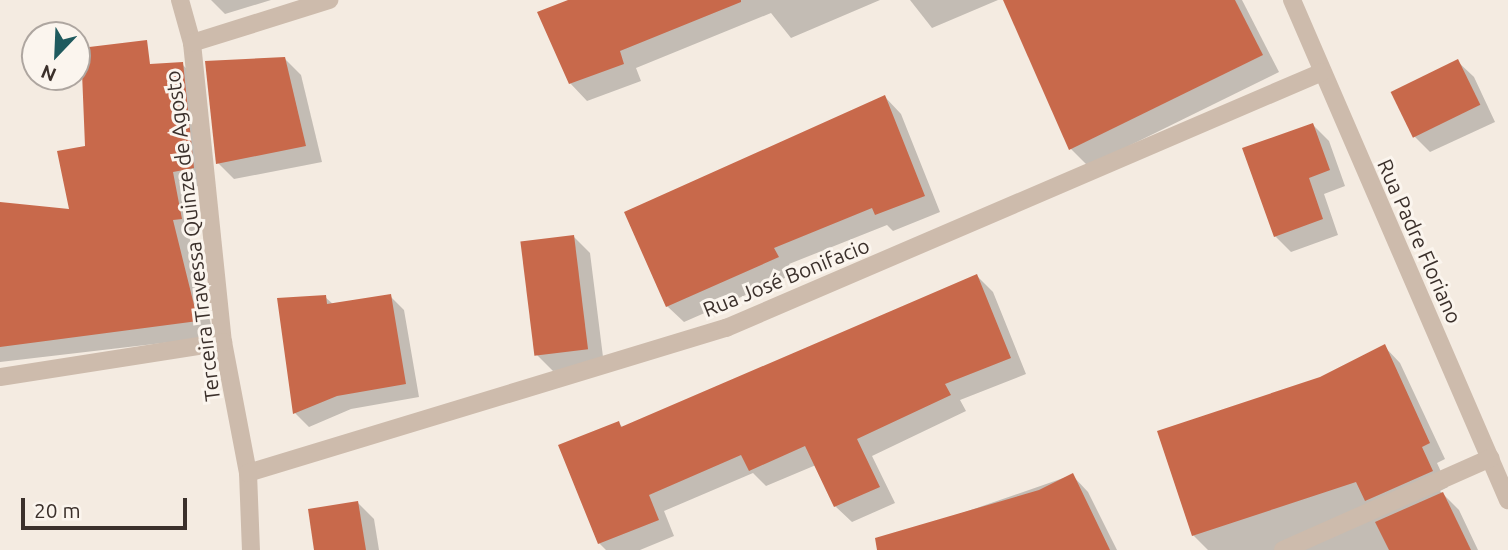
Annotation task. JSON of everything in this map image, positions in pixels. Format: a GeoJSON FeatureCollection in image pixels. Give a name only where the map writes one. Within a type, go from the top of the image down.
{"type":"FeatureCollection","features":[{"type":"Feature","properties":{"kind":"street","name":"Terceira Travessa Quinze de Agosto"},"geometry":{"type":"LineString","coordinates":[[180,0],[192,43],[223,342],[248,473],[251,550]]}},
{"type":"Feature","properties":{"kind":"street"},"geometry":{"type":"LineString","coordinates":[[192,43],[329,0]]}},
{"type":"Feature","properties":{"kind":"street","name":"Rua Padre Floriano"},"geometry":{"type":"LineString","coordinates":[[1292,0],[1508,500]]}},
{"type":"Feature","properties":{"kind":"street","name":"Rua José Bonifacio"},"geometry":{"type":"LineString","coordinates":[[248,473],[726,328],[1322,72]]}},
{"type":"Feature","properties":{"kind":"street"},"geometry":{"type":"LineString","coordinates":[[0,377],[223,342]]}},
{"type":"Feature","properties":{"kind":"street"},"geometry":{"type":"LineString","coordinates":[[1283,550],[1491,458]]}},
{"type":"Feature","properties":{"kind":"building"},"geometry":{"type":"Polygon","coordinates":[[[568,0],[741,2],[620,51],[624,64],[569,84],[537,12],[568,0]]]}},
{"type":"Feature","properties":{"kind":"building"},"geometry":{"type":"Polygon","coordinates":[[[1003,0],[1235,0],[1263,55],[1069,150],[1003,0]]]}},
{"type":"Feature","properties":{"kind":"building"},"geometry":{"type":"Polygon","coordinates":[[[147,40],[150,64],[183,62],[194,168],[173,172],[182,219],[173,220],[198,321],[0,347],[0,202],[69,209],[57,151],[85,146],[83,91],[91,91],[91,47],[147,40]]]}},
{"type":"Feature","properties":{"kind":"building"},"geometry":{"type":"Polygon","coordinates":[[[285,57],[306,146],[216,164],[205,61],[285,57]]]}},
{"type":"Feature","properties":{"kind":"building"},"geometry":{"type":"Polygon","coordinates":[[[1458,59],[1480,105],[1413,138],[1391,92],[1458,59]]]}},
{"type":"Feature","properties":{"kind":"building"},"geometry":{"type":"Polygon","coordinates":[[[885,95],[925,196],[875,215],[872,208],[774,248],[779,257],[666,307],[624,212],[885,95]]]}},
{"type":"Feature","properties":{"kind":"building"},"geometry":{"type":"Polygon","coordinates":[[[1313,123],[1330,170],[1309,178],[1323,219],[1274,237],[1242,148],[1313,123]]]}},
{"type":"Feature","properties":{"kind":"building"},"geometry":{"type":"Polygon","coordinates":[[[574,235],[588,349],[534,356],[520,242],[574,235]]]}},
{"type":"Feature","properties":{"kind":"building"},"geometry":{"type":"Polygon","coordinates":[[[977,274],[1011,358],[945,384],[951,395],[857,439],[880,487],[834,507],[805,446],[749,471],[741,455],[649,495],[659,520],[598,544],[558,445],[619,421],[621,427],[977,274]]]}},
{"type":"Feature","properties":{"kind":"building"},"geometry":{"type":"Polygon","coordinates":[[[391,294],[406,384],[337,396],[293,414],[277,298],[326,295],[327,304],[391,294]]]}},
{"type":"Feature","properties":{"kind":"building"},"geometry":{"type":"Polygon","coordinates":[[[1385,344],[1430,443],[1422,447],[1433,471],[1365,501],[1356,482],[1192,536],[1157,431],[1320,377],[1385,344]]]}},
{"type":"Feature","properties":{"kind":"building"},"geometry":{"type":"Polygon","coordinates":[[[1073,473],[1110,550],[877,550],[875,538],[1039,490],[1073,473]]]}},
{"type":"Feature","properties":{"kind":"building"},"geometry":{"type":"Polygon","coordinates":[[[1443,492],[1471,550],[1389,550],[1375,522],[1443,492]]]}},
{"type":"Feature","properties":{"kind":"building"},"geometry":{"type":"Polygon","coordinates":[[[358,501],[366,550],[314,550],[308,509],[358,501]]]}}]}
